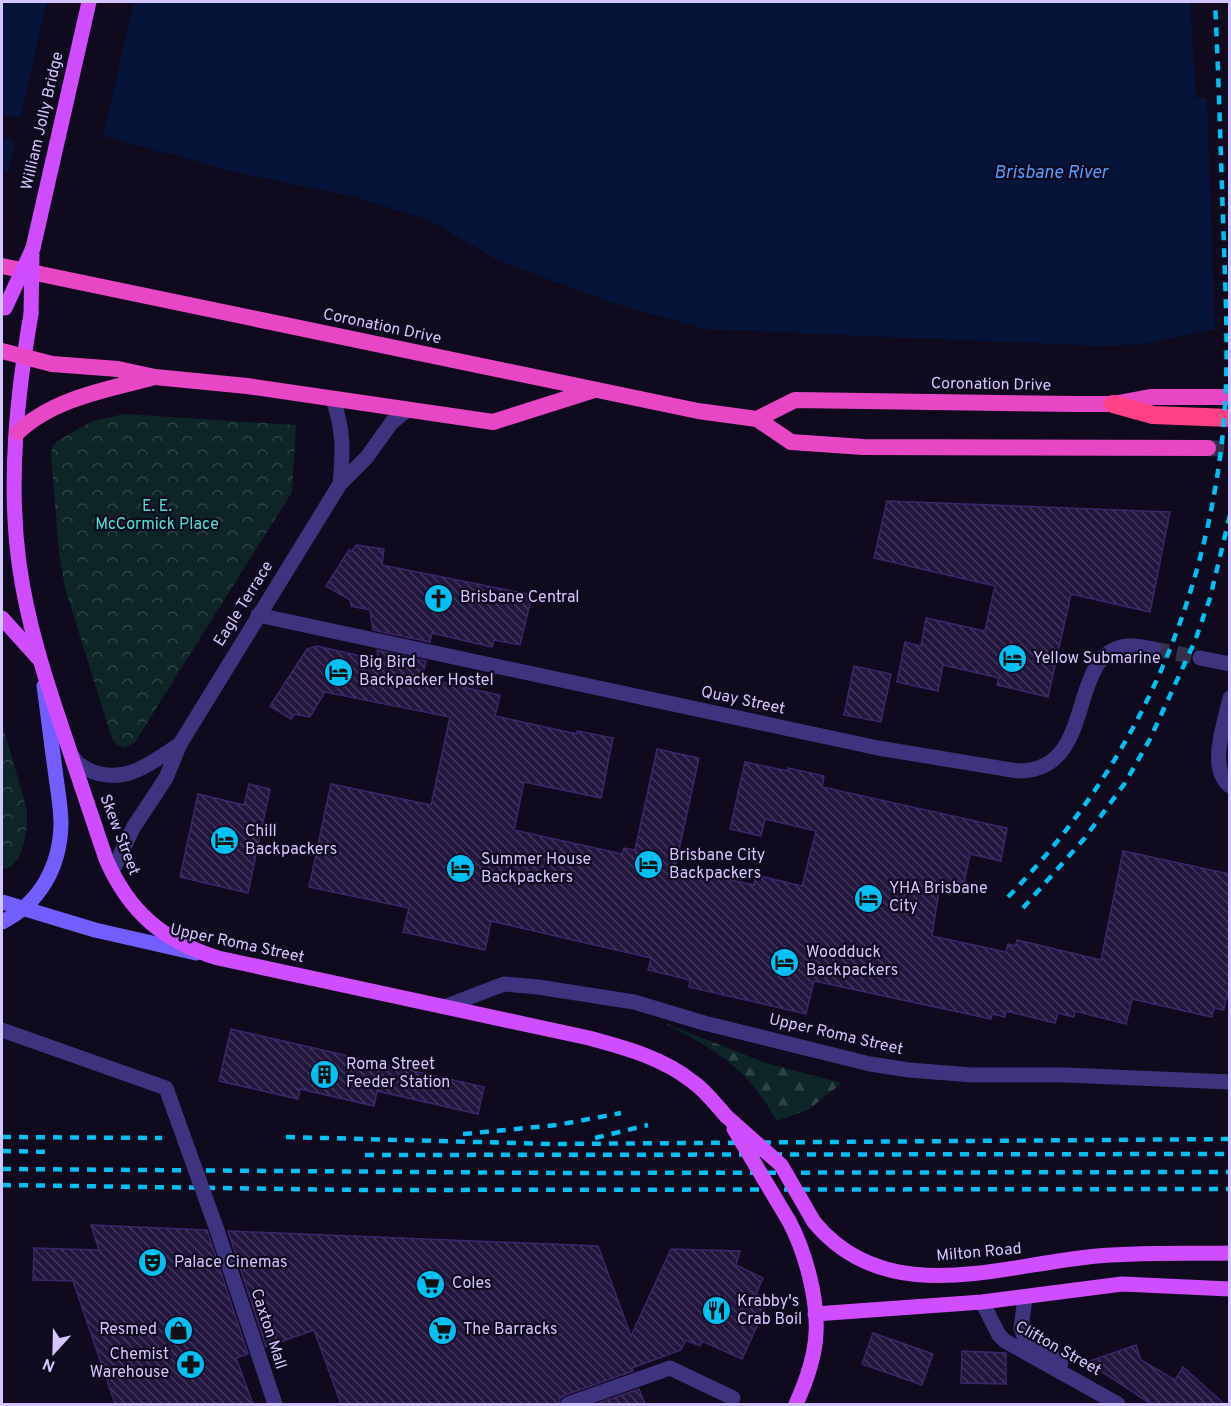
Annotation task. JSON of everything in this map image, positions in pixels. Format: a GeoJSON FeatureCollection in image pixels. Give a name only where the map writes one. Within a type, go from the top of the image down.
{"type":"FeatureCollection","features":[{"type":"Feature","properties":{"kind":"highway","name":"Coronation Drive"},"geometry":{"type":"LineString","coordinates":[[2,266],[698,411],[757,419],[791,442],[845,446],[1208,448]]}},
{"type":"Feature","properties":{"kind":"highway"},"geometry":{"type":"LineString","coordinates":[[2,351],[23,358],[64,366],[118,369],[155,377],[247,386],[493,422],[595,389]]}},
{"type":"Feature","properties":{"kind":"highway"},"geometry":{"type":"LineString","coordinates":[[17,433],[36,418],[72,400],[155,377]]}},
{"type":"Feature","properties":{"kind":"highway","name":"Coronation Drive"},"geometry":{"type":"LineString","coordinates":[[757,419],[795,400],[1113,404],[1150,397],[1230,396]]}},
{"type":"Feature","properties":{"kind":"highway"},"geometry":{"type":"LineString","coordinates":[[1113,404],[1153,415],[1230,418]]}},
{"type":"Feature","properties":{"kind":"main road","name":"William Jolly Bridge"},"geometry":{"type":"LineString","coordinates":[[23,358],[31,314],[33,248],[89,2]]}},
{"type":"Feature","properties":{"kind":"main road","name":"William Jolly Bridge"},"geometry":{"type":"LineString","coordinates":[[3,314],[33,248]]}},
{"type":"Feature","properties":{"kind":"main road","name":"Skew Street"},"geometry":{"type":"LineString","coordinates":[[23,358],[17,433],[15,509],[18,561],[41,664],[61,824],[58,850],[50,873],[37,896],[24,909]]}},
{"type":"Feature","properties":{"kind":"main road"},"geometry":{"type":"LineString","coordinates":[[2,618],[41,664]]}},
{"type":"Feature","properties":{"kind":"main road","name":"Skew Street"},"geometry":{"type":"LineString","coordinates":[[41,664],[112,872],[127,897],[155,927],[187,947],[228,960]]}},
{"type":"Feature","properties":{"kind":"main road","name":"Upper Roma Street"},"geometry":{"type":"LineString","coordinates":[[2,902],[113,934],[589,1038],[657,1060],[695,1083],[726,1116],[789,1221],[803,1255],[815,1314],[816,1333],[805,1386],[796,1404]]}},
{"type":"Feature","properties":{"kind":"main road"},"geometry":{"type":"LineString","coordinates":[[2,922],[24,909]]}},
{"type":"Feature","properties":{"kind":"main road","name":"Milton Road"},"geometry":{"type":"LineString","coordinates":[[726,1116],[781,1166],[814,1222],[840,1246],[866,1262],[893,1271],[941,1276],[980,1274],[1088,1257],[1230,1253]]}},
{"type":"Feature","properties":{"kind":"main road"},"geometry":{"type":"LineString","coordinates":[[815,1314],[1025,1298],[1122,1284],[1230,1289]]}},
{"type":"Feature","properties":{"kind":"street","name":"Eagle Terrace"},"geometry":{"type":"LineString","coordinates":[[333,399],[340,424],[343,448],[340,484]]}},
{"type":"Feature","properties":{"kind":"street","name":"Eagle Terrace"},"geometry":{"type":"LineString","coordinates":[[112,872],[133,828],[166,778],[180,744],[340,484],[368,457],[392,422],[406,411]]}},
{"type":"Feature","properties":{"kind":"street","name":"Quay Street"},"geometry":{"type":"LineString","coordinates":[[258,615],[878,748],[1018,771],[1043,768],[1054,761],[1062,751],[1073,731],[1092,676],[1112,651],[1125,646],[1154,649]]}},
{"type":"Feature","properties":{"kind":"street"},"geometry":{"type":"LineString","coordinates":[[1200,658],[1230,664]]}},
{"type":"Feature","properties":{"kind":"street"},"geometry":{"type":"LineString","coordinates":[[1230,698],[1218,751],[1218,768],[1225,782],[1230,786]]}},
{"type":"Feature","properties":{"kind":"street","name":"Eagle Terrace"},"geometry":{"type":"LineString","coordinates":[[71,754],[79,764],[90,771],[103,775],[124,775],[142,769],[180,744]]}},
{"type":"Feature","properties":{"kind":"street","name":"Upper Roma Street"},"geometry":{"type":"LineString","coordinates":[[444,1007],[504,984],[529,986],[634,1002],[711,1025],[870,1064],[909,1070],[972,1075],[1067,1075],[1230,1082]]}},
{"type":"Feature","properties":{"kind":"street","name":"Caxton Mall"},"geometry":{"type":"LineString","coordinates":[[2,1030],[166,1088],[275,1404]]}},
{"type":"Feature","properties":{"kind":"street","name":"Clifton Street"},"geometry":{"type":"LineString","coordinates":[[1025,1298],[1021,1328],[1023,1334],[1102,1394]]}},
{"type":"Feature","properties":{"kind":"street","name":"Clifton Street"},"geometry":{"type":"LineString","coordinates":[[982,1302],[999,1335],[1005,1341],[1118,1404]]}},
{"type":"Feature","properties":{"kind":"street"},"geometry":{"type":"LineString","coordinates":[[568,1404],[670,1368],[733,1398]]}},
{"type":"Feature","properties":{"kind":"green space","name":"E. E. McCormick Place"},"geometry":{"type":"Polygon","coordinates":[[[124,414],[296,425],[292,492],[135,742],[124,748],[112,739],[65,588],[59,553],[51,454],[53,445],[57,441],[92,421],[124,414]]]}},
{"type":"Feature","properties":{"kind":"green space"},"geometry":{"type":"Polygon","coordinates":[[[2,723],[27,817],[20,855],[9,867],[2,869],[2,723]]]}},
{"type":"Feature","properties":{"kind":"green space"},"geometry":{"type":"Polygon","coordinates":[[[664,1023],[766,1063],[842,1083],[808,1110],[777,1121],[754,1087],[729,1062],[664,1023]]]}},
{"type":"Feature","properties":{"kind":"water","name":"Brisbane River"},"geometry":{"type":"Polygon","coordinates":[[[2,2],[1229,2],[1229,326],[1143,344],[1101,346],[706,329],[616,304],[499,261],[429,220],[352,196],[225,170],[169,153],[115,150],[2,173],[2,2]]]}},
{"type":"Feature","properties":{"kind":"pier"},"geometry":{"type":"Polygon","coordinates":[[[47,2],[134,2],[103,136],[142,146],[168,156],[115,153],[7,175],[15,141],[2,138],[2,114],[20,118],[47,2]]]}},
{"type":"Feature","properties":{"kind":"pier"},"geometry":{"type":"Polygon","coordinates":[[[1190,2],[1229,2],[1230,329],[1215,332],[1207,98],[1196,98],[1190,2]]]}},
{"type":"Feature","properties":{"kind":"building"},"geometry":{"type":"Polygon","coordinates":[[[887,501],[1170,512],[1150,612],[1071,594],[1048,697],[997,685],[999,678],[943,665],[938,691],[897,682],[905,642],[921,646],[926,618],[985,631],[995,586],[874,558],[887,501]]]}},
{"type":"Feature","properties":{"kind":"building","name":"Brisbane Central"},"geometry":{"type":"Polygon","coordinates":[[[356,545],[384,549],[382,565],[532,595],[520,645],[494,640],[492,647],[432,633],[430,642],[373,630],[370,610],[351,606],[350,600],[326,586],[349,550],[352,551],[356,545]]]}},
{"type":"Feature","properties":{"kind":"building"},"geometry":{"type":"Polygon","coordinates":[[[317,646],[378,660],[377,650],[426,661],[422,678],[500,695],[495,716],[577,734],[577,731],[613,738],[601,798],[524,782],[514,830],[622,854],[624,848],[635,850],[657,749],[699,758],[675,868],[754,885],[755,875],[802,886],[816,831],[765,819],[761,836],[730,829],[745,762],[824,776],[822,787],[1007,828],[1001,861],[970,854],[964,883],[952,880],[950,893],[939,891],[932,936],[1006,952],[1008,944],[1015,946],[1017,940],[1101,960],[1123,851],[1230,874],[1230,982],[1224,1010],[1214,1008],[1212,1017],[1132,999],[1126,1024],[1075,1011],[1074,1017],[1058,1013],[1055,1023],[1006,1011],[1005,1017],[992,1014],[991,1019],[814,981],[806,1014],[689,987],[690,980],[648,970],[651,958],[491,921],[485,950],[403,932],[409,908],[309,887],[331,784],[431,805],[450,717],[325,692],[310,717],[295,714],[291,719],[270,706],[307,649],[317,646]]]}},
{"type":"Feature","properties":{"kind":"building"},"geometry":{"type":"Polygon","coordinates":[[[854,666],[891,674],[881,722],[844,715],[854,666]]]}},
{"type":"Feature","properties":{"kind":"building","name":"Chill Backpackers"},"geometry":{"type":"Polygon","coordinates":[[[249,784],[270,789],[248,893],[180,877],[198,794],[244,805],[249,784]]]}},
{"type":"Feature","properties":{"kind":"building","name":"Roma Street Feeder Station"},"geometry":{"type":"Polygon","coordinates":[[[231,1029],[484,1087],[478,1114],[377,1091],[374,1106],[300,1089],[298,1099],[219,1081],[231,1029]]]}},
{"type":"Feature","properties":{"kind":"building"},"geometry":{"type":"Polygon","coordinates":[[[91,1225],[207,1230],[248,1354],[236,1358],[253,1404],[115,1404],[73,1281],[33,1280],[34,1248],[99,1250],[91,1225]]]}},
{"type":"Feature","properties":{"kind":"building","name":"The Barracks"},"geometry":{"type":"Polygon","coordinates":[[[228,1231],[598,1246],[631,1336],[671,1249],[740,1251],[736,1265],[763,1278],[756,1294],[769,1300],[742,1359],[702,1341],[700,1346],[686,1340],[681,1350],[632,1368],[633,1371],[565,1395],[560,1398],[559,1404],[341,1404],[314,1330],[266,1347],[228,1231]]]}},
{"type":"Feature","properties":{"kind":"building"},"geometry":{"type":"Polygon","coordinates":[[[873,1333],[933,1354],[922,1385],[862,1364],[873,1333]]]}},
{"type":"Feature","properties":{"kind":"building"},"geometry":{"type":"Polygon","coordinates":[[[1136,1345],[1141,1360],[1175,1380],[1183,1367],[1224,1404],[1151,1404],[1087,1362],[1136,1345]]]}},
{"type":"Feature","properties":{"kind":"building"},"geometry":{"type":"Polygon","coordinates":[[[962,1351],[1006,1353],[1006,1384],[961,1383],[962,1351]]]}},
{"type":"Feature","properties":{"kind":"building"},"geometry":{"type":"Polygon","coordinates":[[[639,1389],[645,1404],[596,1404],[639,1389]]]}},
{"type":"Feature","properties":{"kind":"tunnel"},"geometry":{"type":"LineString","coordinates":[[1208,448],[1230,449]]}},
{"type":"Feature","properties":{"kind":"tunnel"},"geometry":{"type":"LineString","coordinates":[[1154,649],[1200,658]]}},
{"type":"Feature","properties":{"kind":"railway"},"geometry":{"type":"LineString","coordinates":[[1008,897],[1052,847],[1092,795],[1126,740],[1155,683],[1180,624],[1199,562],[1213,498],[1223,432],[1226,386],[1226,292],[1215,2]]}},
{"type":"Feature","properties":{"kind":"railway"},"geometry":{"type":"LineString","coordinates":[[1023,908],[1084,839],[1125,783],[1150,739],[1195,641],[1210,598],[1230,515]]}},
{"type":"Feature","properties":{"kind":"railway"},"geometry":{"type":"LineString","coordinates":[[463,1134],[557,1125],[621,1113]]}},
{"type":"Feature","properties":{"kind":"railway"},"geometry":{"type":"LineString","coordinates":[[595,1138],[648,1125]]}},
{"type":"Feature","properties":{"kind":"railway"},"geometry":{"type":"LineString","coordinates":[[2,1137],[162,1138]]}},
{"type":"Feature","properties":{"kind":"railway"},"geometry":{"type":"LineString","coordinates":[[286,1137],[554,1144],[1230,1139]]}},
{"type":"Feature","properties":{"kind":"railway"},"geometry":{"type":"LineString","coordinates":[[2,1151],[52,1152]]}},
{"type":"Feature","properties":{"kind":"railway"},"geometry":{"type":"LineString","coordinates":[[365,1155],[1230,1154]]}},
{"type":"Feature","properties":{"kind":"railway"},"geometry":{"type":"LineString","coordinates":[[2,1169],[564,1173],[1230,1172]]}},
{"type":"Feature","properties":{"kind":"railway"},"geometry":{"type":"LineString","coordinates":[[2,1185],[360,1190],[1230,1189]]}},
{"type":"Feature","properties":{"kind":"place","name":"Brisbane Central"},"geometry":{"type":"Point","coordinates":[439,598]}},
{"type":"Feature","properties":{"kind":"place","name":"Yellow Submarine"},"geometry":{"type":"Point","coordinates":[1012,659]}},
{"type":"Feature","properties":{"kind":"place","name":"Big Bird Backpacker Hostel"},"geometry":{"type":"Point","coordinates":[338,672]}},
{"type":"Feature","properties":{"kind":"place","name":"Chill Backpackers"},"geometry":{"type":"Point","coordinates":[224,841]}},
{"type":"Feature","properties":{"kind":"place","name":"Brisbane City Backpackers"},"geometry":{"type":"Point","coordinates":[648,865]}},
{"type":"Feature","properties":{"kind":"place","name":"Summer House Backpackers"},"geometry":{"type":"Point","coordinates":[460,869]}},
{"type":"Feature","properties":{"kind":"place","name":"YHA Brisbane City"},"geometry":{"type":"Point","coordinates":[868,898]}},
{"type":"Feature","properties":{"kind":"place","name":"Woodduck Backpackers"},"geometry":{"type":"Point","coordinates":[785,962]}},
{"type":"Feature","properties":{"kind":"place","name":"Roma Street Feeder Station"},"geometry":{"type":"Point","coordinates":[325,1074]}},
{"type":"Feature","properties":{"kind":"place","name":"Palace Cinemas"},"geometry":{"type":"Point","coordinates":[153,1263]}},
{"type":"Feature","properties":{"kind":"place","name":"Coles"},"geometry":{"type":"Point","coordinates":[431,1284]}},
{"type":"Feature","properties":{"kind":"place","name":"Krabby's Crab Boil"},"geometry":{"type":"Point","coordinates":[716,1311]}},
{"type":"Feature","properties":{"kind":"place","name":"Resmed"},"geometry":{"type":"Point","coordinates":[178,1330]}},
{"type":"Feature","properties":{"kind":"place","name":"The Barracks"},"geometry":{"type":"Point","coordinates":[442,1330]}},
{"type":"Feature","properties":{"kind":"place","name":"Chemist Warehouse"},"geometry":{"type":"Point","coordinates":[190,1364]}}]}
